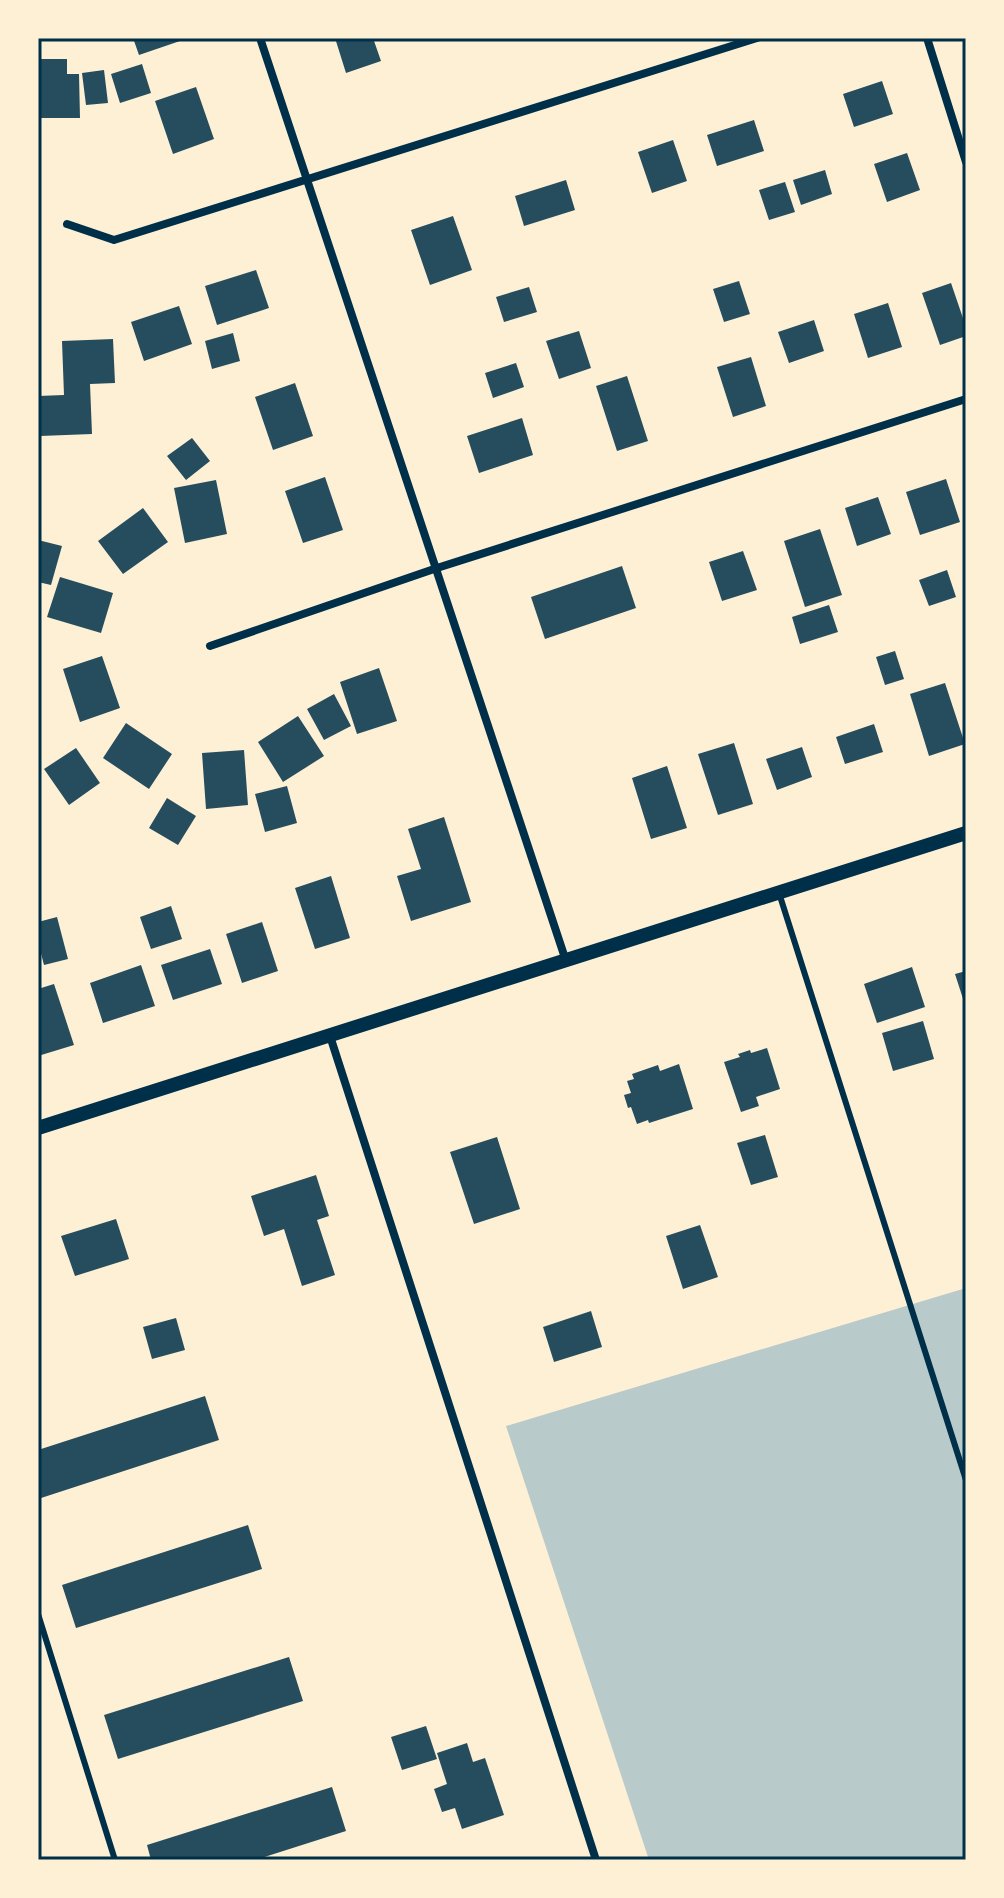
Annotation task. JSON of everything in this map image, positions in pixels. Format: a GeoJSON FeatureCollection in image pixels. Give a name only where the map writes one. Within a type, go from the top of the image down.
{"type":"FeatureCollection","features":[{"type":"Feature","properties":{"kind":"street"},"geometry":{"type":"LineString","coordinates":[[260,38],[566,961]]}},
{"type":"Feature","properties":{"kind":"street"},"geometry":{"type":"LineString","coordinates":[[67,224],[114,240],[757,38]]}},
{"type":"Feature","properties":{"kind":"street"},"geometry":{"type":"LineString","coordinates":[[927,38],[966,162]]}},
{"type":"Feature","properties":{"kind":"street"},"geometry":{"type":"LineString","coordinates":[[210,646],[437,568],[966,399]]}},
{"type":"Feature","properties":{"kind":"street"},"geometry":{"type":"LineString","coordinates":[[38,1128],[966,833]]}},
{"type":"Feature","properties":{"kind":"street"},"geometry":{"type":"LineString","coordinates":[[330,1036],[596,1860]]}},
{"type":"Feature","properties":{"kind":"lane"},"geometry":{"type":"LineString","coordinates":[[779,893],[966,1480]]}},
{"type":"Feature","properties":{"kind":"lane"},"geometry":{"type":"LineString","coordinates":[[38,1614],[115,1860]]}},
{"type":"Feature","properties":{"kind":"shaded area"},"geometry":{"type":"Polygon","coordinates":[[[966,1288],[966,1860],[649,1860],[506,1426],[966,1288]]]}},
{"type":"Feature","properties":{"kind":"building"},"geometry":{"type":"Polygon","coordinates":[[[133,38],[179,38],[180,41],[139,55],[133,38]]]}},
{"type":"Feature","properties":{"kind":"building"},"geometry":{"type":"Polygon","coordinates":[[[335,38],[373,38],[381,61],[346,73],[335,38]]]}},
{"type":"Feature","properties":{"kind":"building"},"geometry":{"type":"Polygon","coordinates":[[[38,59],[67,59],[67,74],[79,74],[80,118],[38,118],[38,59]]]}},
{"type":"Feature","properties":{"kind":"building"},"geometry":{"type":"Polygon","coordinates":[[[142,64],[151,93],[120,103],[111,74],[142,64]]]}},
{"type":"Feature","properties":{"kind":"building"},"geometry":{"type":"Polygon","coordinates":[[[104,70],[108,103],[86,105],[82,73],[104,70]]]}},
{"type":"Feature","properties":{"kind":"building"},"geometry":{"type":"Polygon","coordinates":[[[882,81],[893,114],[854,127],[843,94],[882,81]]]}},
{"type":"Feature","properties":{"kind":"building"},"geometry":{"type":"Polygon","coordinates":[[[196,87],[214,139],[173,154],[155,101],[196,87]]]}},
{"type":"Feature","properties":{"kind":"building"},"geometry":{"type":"Polygon","coordinates":[[[754,120],[764,151],[717,166],[707,135],[754,120]]]}},
{"type":"Feature","properties":{"kind":"building"},"geometry":{"type":"Polygon","coordinates":[[[673,140],[687,181],[652,193],[638,152],[673,140]]]}},
{"type":"Feature","properties":{"kind":"building"},"geometry":{"type":"Polygon","coordinates":[[[907,153],[920,190],[887,202],[874,164],[907,153]]]}},
{"type":"Feature","properties":{"kind":"building"},"geometry":{"type":"Polygon","coordinates":[[[825,170],[832,194],[801,205],[793,180],[825,170]]]}},
{"type":"Feature","properties":{"kind":"building"},"geometry":{"type":"Polygon","coordinates":[[[566,180],[575,210],[524,226],[515,196],[566,180]]]}},
{"type":"Feature","properties":{"kind":"building"},"geometry":{"type":"Polygon","coordinates":[[[785,182],[795,212],[769,220],[759,190],[785,182]]]}},
{"type":"Feature","properties":{"kind":"building"},"geometry":{"type":"Polygon","coordinates":[[[453,216],[472,270],[430,285],[411,230],[453,216]]]}},
{"type":"Feature","properties":{"kind":"building"},"geometry":{"type":"Polygon","coordinates":[[[256,270],[269,308],[217,325],[205,286],[256,270]]]}},
{"type":"Feature","properties":{"kind":"building"},"geometry":{"type":"Polygon","coordinates":[[[739,281],[750,314],[724,322],[713,289],[739,281]]]}},
{"type":"Feature","properties":{"kind":"building"},"geometry":{"type":"Polygon","coordinates":[[[951,283],[966,327],[966,336],[940,345],[922,293],[951,283]]]}},
{"type":"Feature","properties":{"kind":"building"},"geometry":{"type":"Polygon","coordinates":[[[529,287],[537,312],[504,322],[496,297],[529,287]]]}},
{"type":"Feature","properties":{"kind":"building"},"geometry":{"type":"Polygon","coordinates":[[[888,303],[902,347],[868,358],[854,314],[888,303]]]}},
{"type":"Feature","properties":{"kind":"building"},"geometry":{"type":"Polygon","coordinates":[[[179,306],[192,344],[144,361],[131,322],[179,306]]]}},
{"type":"Feature","properties":{"kind":"building"},"geometry":{"type":"Polygon","coordinates":[[[814,320],[824,351],[789,363],[778,332],[814,320]]]}},
{"type":"Feature","properties":{"kind":"building"},"geometry":{"type":"Polygon","coordinates":[[[579,331],[591,368],[559,379],[546,341],[579,331]]]}},
{"type":"Feature","properties":{"kind":"building"},"geometry":{"type":"Polygon","coordinates":[[[233,333],[240,361],[212,369],[205,341],[233,333]]]}},
{"type":"Feature","properties":{"kind":"building"},"geometry":{"type":"Polygon","coordinates":[[[113,339],[115,383],[90,384],[92,434],[40,436],[38,396],[64,395],[62,341],[113,339]]]}},
{"type":"Feature","properties":{"kind":"building"},"geometry":{"type":"Polygon","coordinates":[[[751,357],[766,406],[733,417],[717,367],[751,357]]]}},
{"type":"Feature","properties":{"kind":"building"},"geometry":{"type":"Polygon","coordinates":[[[516,363],[524,387],[493,398],[485,373],[516,363]]]}},
{"type":"Feature","properties":{"kind":"building"},"geometry":{"type":"Polygon","coordinates":[[[627,376],[648,441],[617,451],[596,386],[627,376]]]}},
{"type":"Feature","properties":{"kind":"building"},"geometry":{"type":"Polygon","coordinates":[[[295,383],[313,436],[273,450],[255,397],[295,383]]]}},
{"type":"Feature","properties":{"kind":"building"},"geometry":{"type":"Polygon","coordinates":[[[522,418],[533,455],[479,473],[467,436],[522,418]]]}},
{"type":"Feature","properties":{"kind":"building"},"geometry":{"type":"Polygon","coordinates":[[[192,438],[210,461],[186,480],[167,456],[192,438]]]}},
{"type":"Feature","properties":{"kind":"building"},"geometry":{"type":"Polygon","coordinates":[[[325,477],[343,530],[303,543],[285,491],[325,477]]]}},
{"type":"Feature","properties":{"kind":"building"},"geometry":{"type":"Polygon","coordinates":[[[946,479],[960,522],[920,535],[906,492],[946,479]]]}},
{"type":"Feature","properties":{"kind":"building"},"geometry":{"type":"Polygon","coordinates":[[[216,480],[227,534],[185,543],[174,488],[216,480]]]}},
{"type":"Feature","properties":{"kind":"building"},"geometry":{"type":"Polygon","coordinates":[[[878,497],[891,534],[857,546],[845,508],[878,497]]]}},
{"type":"Feature","properties":{"kind":"building"},"geometry":{"type":"Polygon","coordinates":[[[143,508],[168,542],[123,574],[98,541],[143,508]]]}},
{"type":"Feature","properties":{"kind":"building"},"geometry":{"type":"Polygon","coordinates":[[[820,529],[842,595],[805,607],[784,541],[820,529]]]}},
{"type":"Feature","properties":{"kind":"building"},"geometry":{"type":"Polygon","coordinates":[[[38,540],[62,546],[51,585],[38,582],[38,540]]]}},
{"type":"Feature","properties":{"kind":"building"},"geometry":{"type":"Polygon","coordinates":[[[743,551],[757,590],[722,601],[709,562],[743,551]]]}},
{"type":"Feature","properties":{"kind":"building"},"geometry":{"type":"Polygon","coordinates":[[[622,566],[636,608],[545,639],[531,597],[622,566]]]}},
{"type":"Feature","properties":{"kind":"building"},"geometry":{"type":"Polygon","coordinates":[[[947,570],[956,597],[929,606],[919,580],[947,570]]]}},
{"type":"Feature","properties":{"kind":"building"},"geometry":{"type":"Polygon","coordinates":[[[60,577],[113,593],[101,633],[47,617],[60,577]]]}},
{"type":"Feature","properties":{"kind":"building"},"geometry":{"type":"Polygon","coordinates":[[[829,605],[838,632],[800,644],[792,617],[829,605]]]}},
{"type":"Feature","properties":{"kind":"building"},"geometry":{"type":"Polygon","coordinates":[[[895,651],[904,679],[885,685],[876,657],[895,651]]]}},
{"type":"Feature","properties":{"kind":"building"},"geometry":{"type":"Polygon","coordinates":[[[102,656],[120,708],[80,722],[63,669],[102,656]]]}},
{"type":"Feature","properties":{"kind":"building"},"geometry":{"type":"Polygon","coordinates":[[[379,668],[397,721],[357,734],[340,682],[379,668]]]}},
{"type":"Feature","properties":{"kind":"building"},"geometry":{"type":"Polygon","coordinates":[[[945,683],[965,744],[929,756],[910,694],[945,683]]]}},
{"type":"Feature","properties":{"kind":"building"},"geometry":{"type":"Polygon","coordinates":[[[334,694],[351,726],[324,740],[307,709],[334,694]]]}},
{"type":"Feature","properties":{"kind":"building"},"geometry":{"type":"Polygon","coordinates":[[[298,716],[324,756],[283,782],[258,742],[298,716]]]}},
{"type":"Feature","properties":{"kind":"building"},"geometry":{"type":"Polygon","coordinates":[[[126,723],[172,754],[149,789],[103,758],[126,723]]]}},
{"type":"Feature","properties":{"kind":"building"},"geometry":{"type":"Polygon","coordinates":[[[874,724],[883,752],[845,764],[836,737],[874,724]]]}},
{"type":"Feature","properties":{"kind":"building"},"geometry":{"type":"Polygon","coordinates":[[[734,743],[753,804],[718,815],[698,754],[734,743]]]}},
{"type":"Feature","properties":{"kind":"building"},"geometry":{"type":"Polygon","coordinates":[[[802,747],[812,777],[777,790],[766,759],[802,747]]]}},
{"type":"Feature","properties":{"kind":"building"},"geometry":{"type":"Polygon","coordinates":[[[76,748],[100,783],[69,805],[44,769],[76,748]]]}},
{"type":"Feature","properties":{"kind":"building"},"geometry":{"type":"Polygon","coordinates":[[[244,750],[248,805],[206,809],[202,753],[244,750]]]}},
{"type":"Feature","properties":{"kind":"building"},"geometry":{"type":"Polygon","coordinates":[[[667,766],[687,828],[651,839],[632,778],[667,766]]]}},
{"type":"Feature","properties":{"kind":"building"},"geometry":{"type":"Polygon","coordinates":[[[287,786],[297,823],[265,832],[255,794],[287,786]]]}},
{"type":"Feature","properties":{"kind":"building"},"geometry":{"type":"Polygon","coordinates":[[[167,798],[196,816],[178,845],[149,828],[167,798]]]}},
{"type":"Feature","properties":{"kind":"building"},"geometry":{"type":"Polygon","coordinates":[[[444,817],[471,902],[411,921],[397,876],[421,869],[408,829],[444,817]]]}},
{"type":"Feature","properties":{"kind":"building"},"geometry":{"type":"Polygon","coordinates":[[[331,876],[350,938],[315,949],[295,888],[331,876]]]}},
{"type":"Feature","properties":{"kind":"building"},"geometry":{"type":"Polygon","coordinates":[[[171,906],[182,939],[151,949],[140,917],[171,906]]]}},
{"type":"Feature","properties":{"kind":"building"},"geometry":{"type":"Polygon","coordinates":[[[57,917],[68,959],[44,965],[38,942],[38,922],[57,917]]]}},
{"type":"Feature","properties":{"kind":"building"},"geometry":{"type":"Polygon","coordinates":[[[262,922],[278,971],[242,983],[226,934],[262,922]]]}},
{"type":"Feature","properties":{"kind":"building"},"geometry":{"type":"Polygon","coordinates":[[[210,949],[222,984],[173,1000],[161,965],[210,949]]]}},
{"type":"Feature","properties":{"kind":"building"},"geometry":{"type":"Polygon","coordinates":[[[141,965],[155,1006],[103,1023],[90,983],[141,965]]]}},
{"type":"Feature","properties":{"kind":"building"},"geometry":{"type":"Polygon","coordinates":[[[912,967],[925,1007],[877,1023],[864,984],[912,967]]]}},
{"type":"Feature","properties":{"kind":"building"},"geometry":{"type":"Polygon","coordinates":[[[966,971],[966,1005],[965,1005],[955,974],[966,971]]]}},
{"type":"Feature","properties":{"kind":"building"},"geometry":{"type":"Polygon","coordinates":[[[54,984],[74,1045],[38,1056],[38,989],[54,984]]]}},
{"type":"Feature","properties":{"kind":"building"},"geometry":{"type":"Polygon","coordinates":[[[923,1021],[934,1059],[893,1071],[882,1033],[923,1021]]]}},
{"type":"Feature","properties":{"kind":"building"},"geometry":{"type":"Polygon","coordinates":[[[767,1048],[780,1089],[756,1097],[759,1106],[741,1112],[724,1062],[750,1050],[751,1053],[767,1048]]]}},
{"type":"Feature","properties":{"kind":"building"},"geometry":{"type":"Polygon","coordinates":[[[679,1064],[693,1109],[637,1124],[624,1095],[631,1093],[627,1081],[634,1079],[632,1074],[658,1065],[660,1071],[679,1064]]]}},
{"type":"Feature","properties":{"kind":"building"},"geometry":{"type":"Polygon","coordinates":[[[765,1135],[778,1177],[751,1185],[737,1143],[765,1135]]]}},
{"type":"Feature","properties":{"kind":"building"},"geometry":{"type":"Polygon","coordinates":[[[497,1137],[520,1209],[474,1224],[450,1152],[497,1137]]]}},
{"type":"Feature","properties":{"kind":"building"},"geometry":{"type":"Polygon","coordinates":[[[316,1175],[329,1216],[317,1220],[335,1275],[302,1286],[284,1229],[264,1236],[251,1196],[316,1175]]]}},
{"type":"Feature","properties":{"kind":"building"},"geometry":{"type":"Polygon","coordinates":[[[116,1219],[129,1259],[75,1276],[61,1236],[116,1219]]]}},
{"type":"Feature","properties":{"kind":"building"},"geometry":{"type":"Polygon","coordinates":[[[700,1225],[718,1277],[683,1289],[666,1236],[700,1225]]]}},
{"type":"Feature","properties":{"kind":"building"},"geometry":{"type":"Polygon","coordinates":[[[591,1311],[602,1347],[554,1362],[543,1327],[591,1311]]]}},
{"type":"Feature","properties":{"kind":"building"},"geometry":{"type":"Polygon","coordinates":[[[176,1318],[185,1350],[152,1359],[143,1327],[176,1318]]]}},
{"type":"Feature","properties":{"kind":"building"},"geometry":{"type":"Polygon","coordinates":[[[205,1396],[219,1440],[38,1499],[38,1450],[205,1396]]]}},
{"type":"Feature","properties":{"kind":"building"},"geometry":{"type":"Polygon","coordinates":[[[248,1525],[262,1569],[76,1628],[62,1585],[248,1525]]]}},
{"type":"Feature","properties":{"kind":"building"},"geometry":{"type":"Polygon","coordinates":[[[289,1657],[303,1701],[118,1759],[104,1715],[289,1657]]]}},
{"type":"Feature","properties":{"kind":"building"},"geometry":{"type":"Polygon","coordinates":[[[426,1726],[437,1759],[402,1770],[391,1737],[426,1726]]]}},
{"type":"Feature","properties":{"kind":"building"},"geometry":{"type":"Polygon","coordinates":[[[467,1743],[473,1762],[485,1758],[504,1815],[462,1829],[455,1808],[442,1812],[434,1789],[447,1784],[437,1753],[467,1743]]]}},
{"type":"Feature","properties":{"kind":"building"},"geometry":{"type":"Polygon","coordinates":[[[332,1787],[346,1831],[255,1860],[151,1860],[147,1845],[332,1787]]]}}]}
